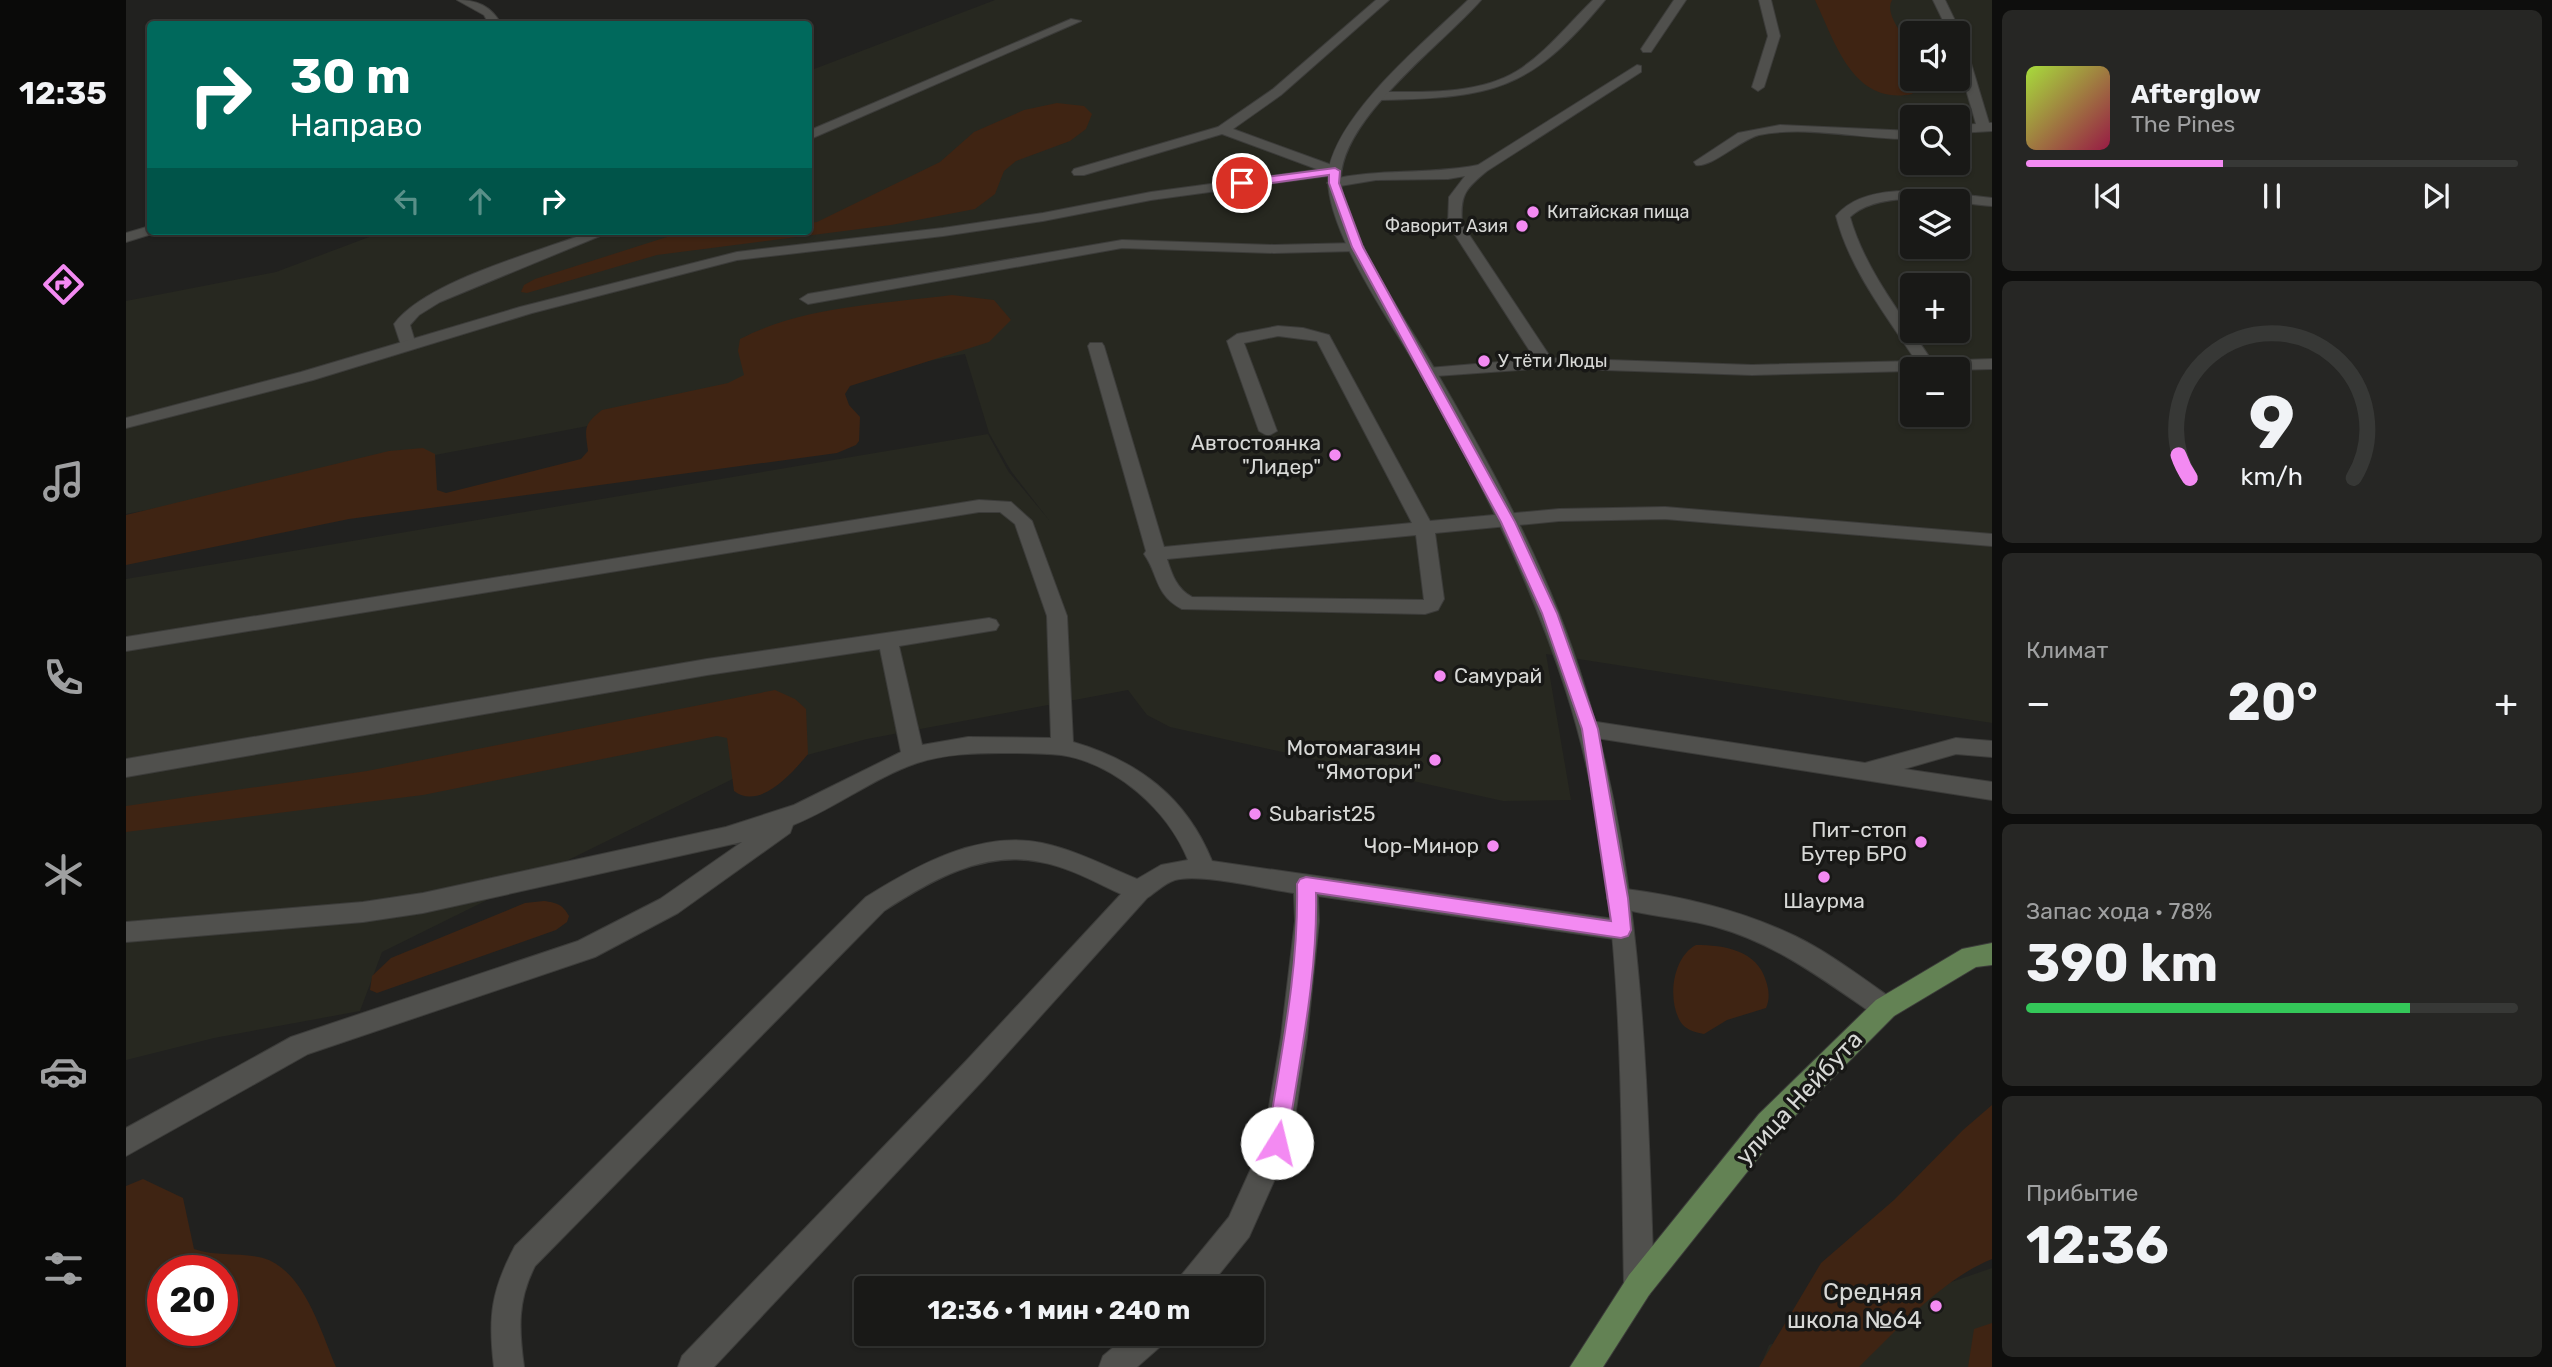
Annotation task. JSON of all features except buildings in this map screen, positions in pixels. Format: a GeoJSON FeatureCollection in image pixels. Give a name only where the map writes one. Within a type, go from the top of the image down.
{"type":"FeatureCollection","features":[{"type":"Feature","properties":{"kind":"main road","name":"улица Нейбута"},"geometry":{"type":"LineString","coordinates":[[1585,1367],[1639,1285],[1769,1123],[1885,1008],[1971,957],[1992,954]]}},
{"type":"Feature","properties":{"kind":"street"},"geometry":{"type":"LineString","coordinates":[[463,0],[489,13],[493,21]]}},
{"type":"Feature","properties":{"kind":"street"},"geometry":{"type":"LineString","coordinates":[[1079,172],[1223,130],[1278,92],[1383,0]]}},
{"type":"Feature","properties":{"kind":"street"},"geometry":{"type":"LineString","coordinates":[[1475,0],[1379,96],[1342,149],[1335,177],[1357,247],[1429,373],[1508,522],[1550,613],[1590,729],[1619,898],[1633,1075],[1639,1285]]}},
{"type":"Feature","properties":{"kind":"street"},"geometry":{"type":"LineString","coordinates":[[1379,96],[1455,93],[1503,82],[1523,73],[1599,0]]}},
{"type":"Feature","properties":{"kind":"street"},"geometry":{"type":"LineString","coordinates":[[1647,49],[1680,0]]}},
{"type":"Feature","properties":{"kind":"street"},"geometry":{"type":"LineString","coordinates":[[1758,87],[1774,36],[1765,0]]}},
{"type":"Feature","properties":{"kind":"street"},"geometry":{"type":"LineString","coordinates":[[1939,0],[1949,21]]}},
{"type":"Feature","properties":{"kind":"street"},"geometry":{"type":"LineString","coordinates":[[812,134],[1074,21]]}},
{"type":"Feature","properties":{"kind":"street"},"geometry":{"type":"LineString","coordinates":[[1546,363],[1455,224],[1453,204],[1457,189],[1482,168],[1637,69]]}},
{"type":"Feature","properties":{"kind":"street"},"geometry":{"type":"LineString","coordinates":[[1970,76],[1987,127]]}},
{"type":"Feature","properties":{"kind":"street"},"geometry":{"type":"LineString","coordinates":[[1223,130],[1335,177]]}},
{"type":"Feature","properties":{"kind":"street"},"geometry":{"type":"LineString","coordinates":[[1701,162],[1742,136],[1755,132],[1778,130],[1900,135]]}},
{"type":"Feature","properties":{"kind":"street"},"geometry":{"type":"LineString","coordinates":[[126,423],[254,391],[526,310],[737,256],[968,228],[1151,196],[1335,177],[1448,175],[1482,168]]}},
{"type":"Feature","properties":{"kind":"street"},"geometry":{"type":"LineString","coordinates":[[1922,357],[1866,268],[1846,232],[1843,216],[1859,203],[1889,198],[1926,197],[1992,202]]}},
{"type":"Feature","properties":{"kind":"street"},"geometry":{"type":"LineString","coordinates":[[126,238],[147,231]]}},
{"type":"Feature","properties":{"kind":"street"},"geometry":{"type":"LineString","coordinates":[[408,345],[402,324],[413,311],[468,284],[595,235]]}},
{"type":"Feature","properties":{"kind":"street"},"geometry":{"type":"LineString","coordinates":[[808,299],[1122,244],[1274,249],[1357,247]]}},
{"type":"Feature","properties":{"kind":"street"},"geometry":{"type":"LineString","coordinates":[[1097,346],[1154,554],[1168,588],[1176,597],[1189,604],[1431,605],[1434,599],[1425,530],[1323,338],[1301,331],[1244,335],[1235,341],[1268,431]]}},
{"type":"Feature","properties":{"kind":"street"},"geometry":{"type":"LineString","coordinates":[[1429,373],[1546,363],[1706,370],[1900,366]]}},
{"type":"Feature","properties":{"kind":"street"},"geometry":{"type":"LineString","coordinates":[[1970,364],[1992,364]]}},
{"type":"Feature","properties":{"kind":"street"},"geometry":{"type":"LineString","coordinates":[[126,644],[992,504],[1004,506],[1023,521],[1057,616],[1062,747]]}},
{"type":"Feature","properties":{"kind":"street"},"geometry":{"type":"LineString","coordinates":[[1154,554],[1559,515],[1665,513],[1992,540]]}},
{"type":"Feature","properties":{"kind":"street"},"geometry":{"type":"LineString","coordinates":[[126,768],[694,670],[989,625]]}},
{"type":"Feature","properties":{"kind":"street"},"geometry":{"type":"LineString","coordinates":[[888,640],[913,756]]}},
{"type":"Feature","properties":{"kind":"street"},"geometry":{"type":"LineString","coordinates":[[1590,729],[1992,791]]}},
{"type":"Feature","properties":{"kind":"street"},"geometry":{"type":"LineString","coordinates":[[126,1143],[300,1045],[586,949],[669,906],[803,811],[849,785],[913,756],[981,744],[1062,747],[1095,755],[1134,777],[1154,793],[1187,830],[1204,870]]}},
{"type":"Feature","properties":{"kind":"street"},"geometry":{"type":"LineString","coordinates":[[1864,771],[1956,746],[1992,749]]}},
{"type":"Feature","properties":{"kind":"street"},"geometry":{"type":"LineString","coordinates":[[126,933],[363,912],[423,903],[687,844],[736,836],[803,811]]}},
{"type":"Feature","properties":{"kind":"street"},"geometry":{"type":"LineString","coordinates":[[509,1367],[503,1317],[509,1284],[525,1256],[874,904],[908,882],[944,865],[997,849],[1027,850],[1063,858],[1139,891]]}},
{"type":"Feature","properties":{"kind":"street"},"geometry":{"type":"LineString","coordinates":[[693,1367],[975,1070],[1139,891],[1161,874],[1180,868],[1204,870],[1621,930]]}},
{"type":"Feature","properties":{"kind":"street"},"geometry":{"type":"LineString","coordinates":[[1199,1276],[1239,1227],[1277,1143],[1294,1037],[1304,946],[1306,884]]}},
{"type":"Feature","properties":{"kind":"street"},"geometry":{"type":"LineString","coordinates":[[1619,898],[1673,904],[1728,919],[1807,955],[1885,1008]]}},
{"type":"Feature","properties":{"kind":"street"},"geometry":{"type":"LineString","coordinates":[[1114,1367],[1138,1346]]}},
{"type":"Feature","properties":{"kind":"shaded area"},"geometry":{"type":"Polygon","coordinates":[[[995,0],[1992,0],[1992,723],[1546,654],[1571,800],[1503,801],[1170,727],[1147,715],[1128,690],[867,739],[751,770],[382,952],[360,1011],[214,1038],[126,1060],[126,579],[988,434],[1008,471],[1049,520],[1011,471],[989,433],[965,354],[126,514],[126,301],[276,272],[374,235],[812,235],[812,70],[995,0]]]}},
{"type":"Feature","properties":{"kind":"shaded area"},"geometry":{"type":"Polygon","coordinates":[[[1815,0],[1892,0],[1891,13],[1900,30],[1900,91],[1914,91],[1912,94],[1892,95],[1875,90],[1861,81],[1849,67],[1815,0]]]}},
{"type":"Feature","properties":{"kind":"shaded area"},"geometry":{"type":"Polygon","coordinates":[[[1057,103],[1084,106],[1092,114],[1086,129],[1070,141],[1016,161],[1004,171],[995,194],[975,209],[891,225],[657,255],[527,293],[521,292],[524,285],[535,279],[675,235],[812,235],[812,223],[940,162],[974,132],[1024,110],[1057,103]]]}},
{"type":"Feature","properties":{"kind":"shaded area"},"geometry":{"type":"Polygon","coordinates":[[[952,295],[994,300],[1011,320],[989,342],[850,386],[845,394],[849,405],[860,417],[859,441],[837,453],[349,519],[126,565],[126,515],[389,451],[423,448],[435,454],[437,490],[446,493],[581,459],[588,451],[588,424],[602,410],[728,383],[744,375],[738,351],[740,339],[764,328],[790,319],[844,308],[952,295]]]}},
{"type":"Feature","properties":{"kind":"shaded area"},"geometry":{"type":"Polygon","coordinates":[[[775,690],[795,699],[806,709],[808,754],[775,787],[754,796],[744,796],[734,791],[727,738],[717,736],[423,795],[126,832],[126,806],[367,771],[775,690]]]}},
{"type":"Feature","properties":{"kind":"shaded area"},"geometry":{"type":"Polygon","coordinates":[[[544,901],[559,905],[569,916],[567,922],[556,930],[377,993],[370,990],[372,976],[391,958],[525,903],[544,901]]]}},
{"type":"Feature","properties":{"kind":"shaded area"},"geometry":{"type":"Polygon","coordinates":[[[1696,945],[1728,948],[1755,962],[1762,971],[1768,988],[1766,1008],[1727,1020],[1704,1034],[1685,1027],[1676,1012],[1674,979],[1682,959],[1696,945]]]}},
{"type":"Feature","properties":{"kind":"shaded area"},"geometry":{"type":"Polygon","coordinates":[[[1992,1105],[1992,1259],[1955,1279],[1938,1292],[1859,1367],[1759,1367],[1821,1263],[1894,1200],[1963,1130],[1992,1105]]]}},
{"type":"Feature","properties":{"kind":"shaded area"},"geometry":{"type":"Polygon","coordinates":[[[143,1179],[183,1198],[194,1249],[263,1258],[290,1275],[317,1320],[336,1367],[126,1367],[126,1186],[143,1179]]]}},
{"type":"Feature","properties":{"kind":"shaded area","name":"Средняя школа №64"},"geometry":{"type":"Polygon","coordinates":[[[1992,1268],[1992,1367],[1760,1367],[1769,1345],[1992,1268]]]}},
{"type":"Feature","properties":{"kind":"shaded area"},"geometry":{"type":"Polygon","coordinates":[[[1992,1323],[1992,1367],[1968,1367],[1974,1329],[1992,1323]]]}},
{"type":"Feature","properties":{"kind":"place","name":"Китайская пища"},"geometry":{"type":"Point","coordinates":[1533,212]}},
{"type":"Feature","properties":{"kind":"place","name":"Фаворит Азия"},"geometry":{"type":"Point","coordinates":[1522,226]}},
{"type":"Feature","properties":{"kind":"place","name":"У тёти Люды"},"geometry":{"type":"Point","coordinates":[1484,361]}},
{"type":"Feature","properties":{"kind":"place","name":"Автостоянка \"Лидер\""},"geometry":{"type":"Point","coordinates":[1335,455]}},
{"type":"Feature","properties":{"kind":"place","name":"Самурай"},"geometry":{"type":"Point","coordinates":[1440,676]}},
{"type":"Feature","properties":{"kind":"place","name":"Мотомагазин \"Ямотори\""},"geometry":{"type":"Point","coordinates":[1435,760]}},
{"type":"Feature","properties":{"kind":"place","name":"Subarist25"},"geometry":{"type":"Point","coordinates":[1255,814]}},
{"type":"Feature","properties":{"kind":"place","name":"Пит-стоп Бутер БРО"},"geometry":{"type":"Point","coordinates":[1921,842]}},
{"type":"Feature","properties":{"kind":"place","name":"Чор-Минор"},"geometry":{"type":"Point","coordinates":[1493,846]}},
{"type":"Feature","properties":{"kind":"place","name":"Шаурма"},"geometry":{"type":"Point","coordinates":[1824,877]}},
{"type":"Feature","properties":{"kind":"place","name":"Средняя школа №64"},"geometry":{"type":"Point","coordinates":[1936,1306]}},
{"type":"Feature","properties":{"kind":"route"},"geometry":{"type":"LineString","coordinates":[[1242,183],[1335,171],[1334,183],[1357,247],[1429,373],[1508,522],[1550,613],[1590,729],[1619,898],[1621,930],[1306,884],[1307,920],[1297,1014],[1277,1143]]}}]}
